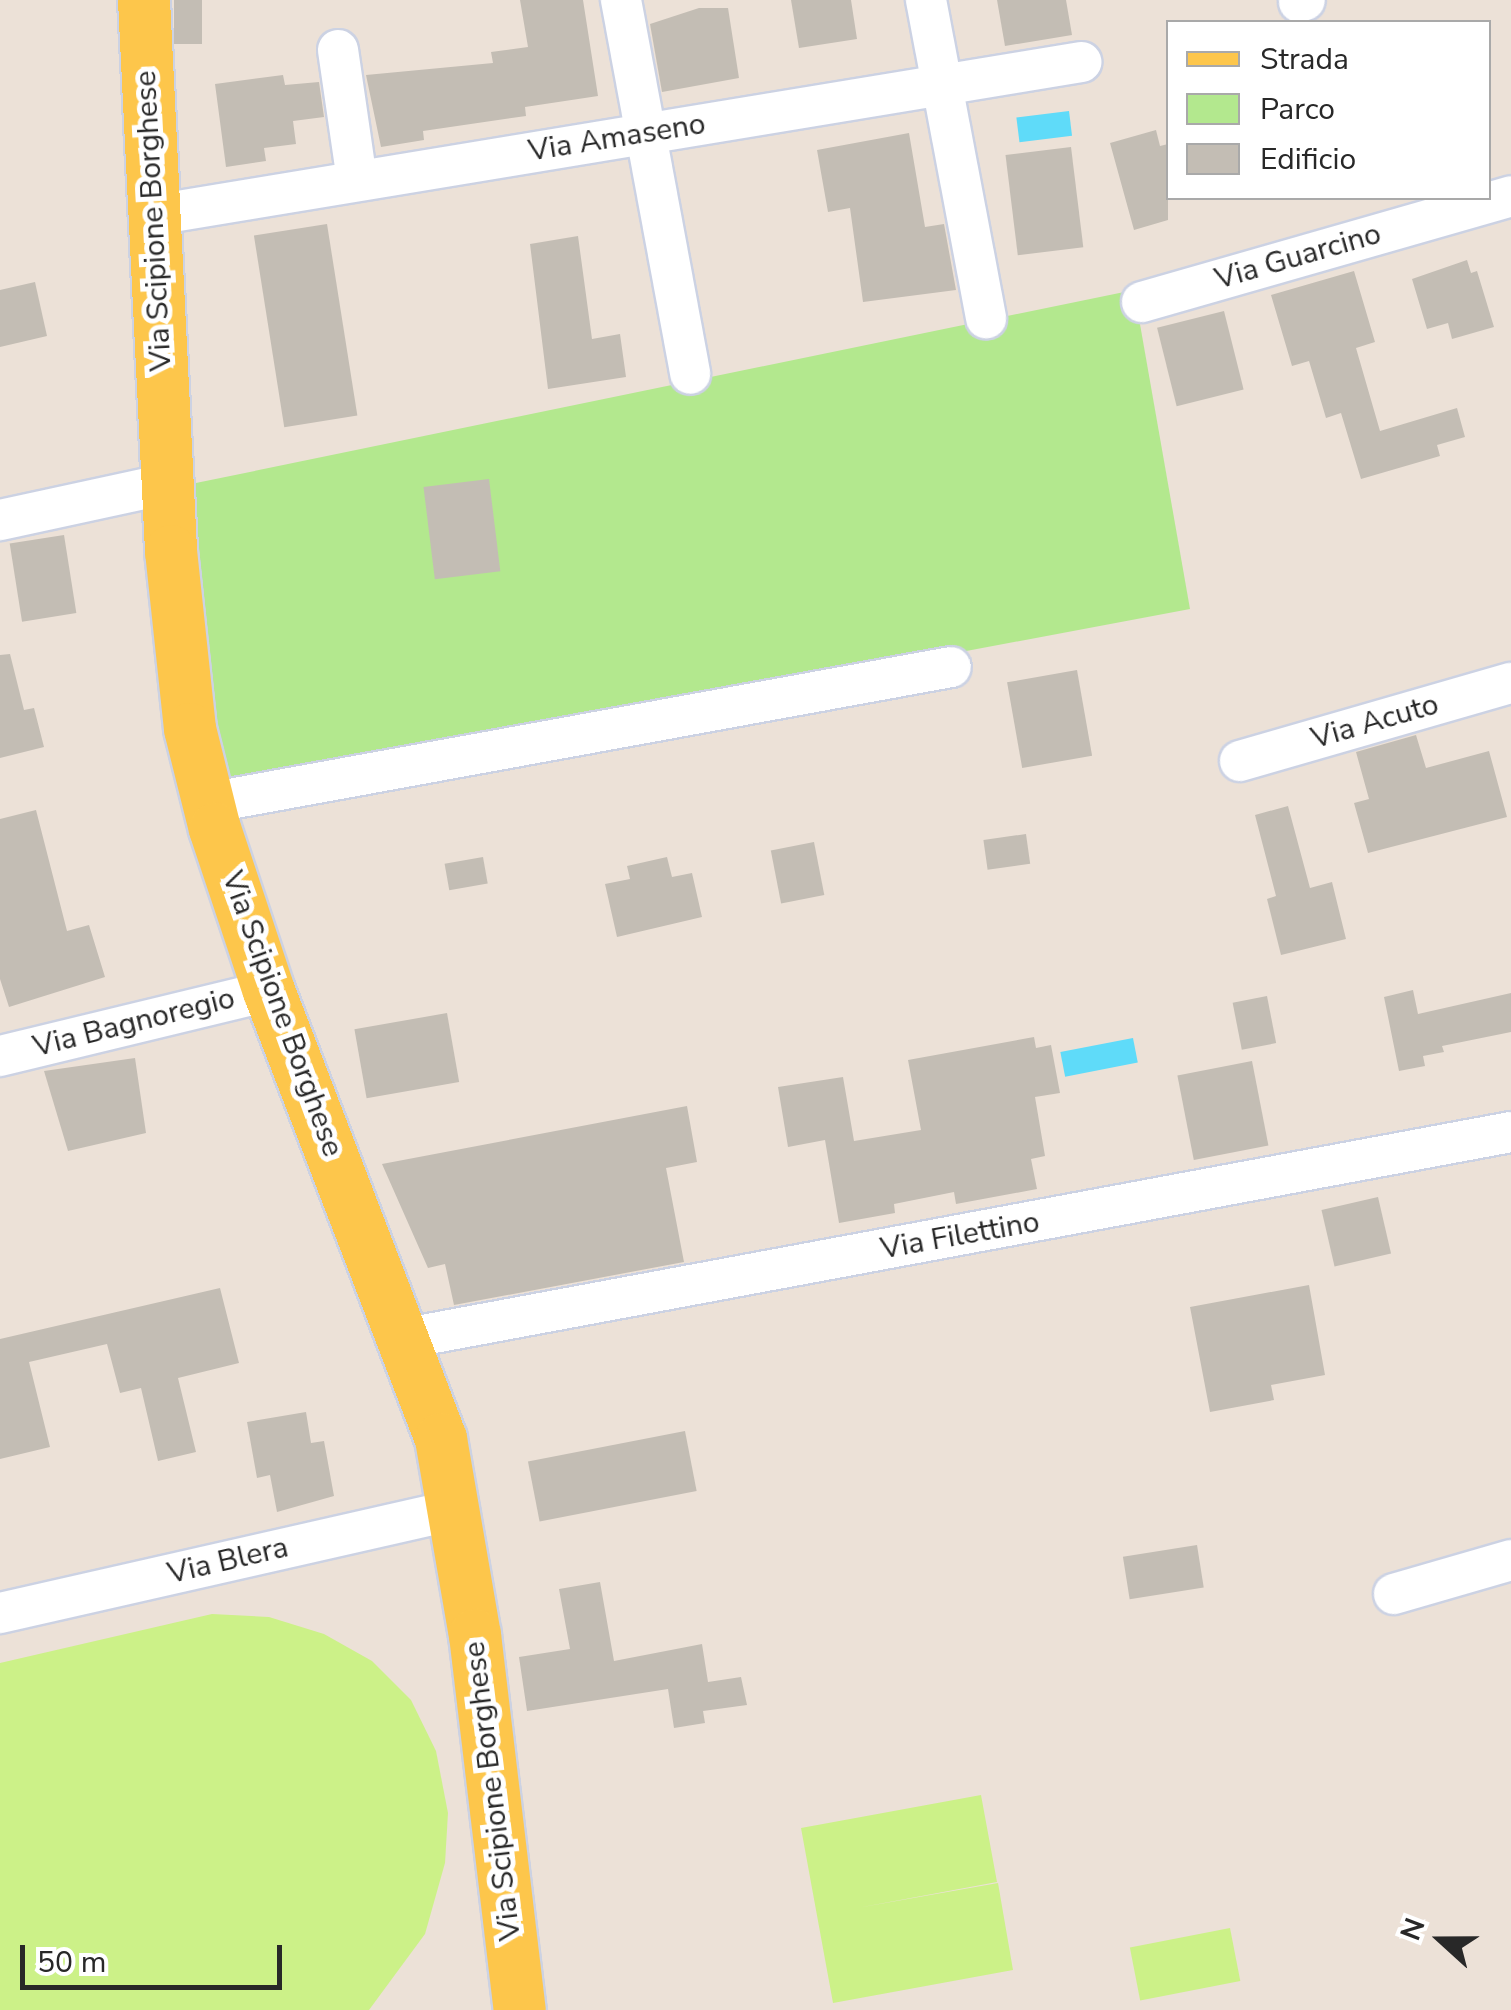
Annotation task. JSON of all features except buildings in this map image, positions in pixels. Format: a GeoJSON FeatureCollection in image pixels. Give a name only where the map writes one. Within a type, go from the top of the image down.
{"type":"FeatureCollection","features":[{"type":"Feature","properties":{"kind":"main road","name":"Via Scipione Borghese"},"geometry":{"type":"LineString","coordinates":[[144,0],[167,484],[182,670],[208,803],[269,991],[408,1338],[442,1439],[456,1508],[520,2010]]}},
{"type":"Feature","properties":{"kind":"street"},"geometry":{"type":"LineString","coordinates":[[621,0],[690,374]]}},
{"type":"Feature","properties":{"kind":"street"},"geometry":{"type":"LineString","coordinates":[[926,0],[986,318]]}},
{"type":"Feature","properties":{"kind":"street"},"geometry":{"type":"LineString","coordinates":[[338,50],[357,181]]}},
{"type":"Feature","properties":{"kind":"street","name":"Via Amaseno"},"geometry":{"type":"LineString","coordinates":[[154,214],[1081,62]]}},
{"type":"Feature","properties":{"kind":"street","name":"Via Guarcino"},"geometry":{"type":"LineString","coordinates":[[1142,302],[1511,196]]}},
{"type":"Feature","properties":{"kind":"street"},"geometry":{"type":"LineString","coordinates":[[0,520],[167,484]]}},
{"type":"Feature","properties":{"kind":"street"},"geometry":{"type":"LineString","coordinates":[[208,803],[951,667]]}},
{"type":"Feature","properties":{"kind":"street","name":"Via Acuto"},"geometry":{"type":"LineString","coordinates":[[1240,762],[1511,683]]}},
{"type":"Feature","properties":{"kind":"street","name":"Via Bagnoregio"},"geometry":{"type":"LineString","coordinates":[[0,1056],[269,991]]}},
{"type":"Feature","properties":{"kind":"street","name":"Via Filettino"},"geometry":{"type":"LineString","coordinates":[[408,1338],[1511,1132]]}},
{"type":"Feature","properties":{"kind":"street","name":"Via Blera"},"geometry":{"type":"LineString","coordinates":[[0,1613],[456,1508]]}},
{"type":"Feature","properties":{"kind":"street"},"geometry":{"type":"LineString","coordinates":[[1394,1594],[1511,1560]]}},
{"type":"Feature","properties":{"kind":"green space"},"geometry":{"type":"Polygon","coordinates":[[[1134,290],[1190,609],[221,791],[198,674],[191,484],[1134,290]]]}},
{"type":"Feature","properties":{"kind":"green space"},"geometry":{"type":"Polygon","coordinates":[[[212,1614],[269,1617],[324,1634],[372,1661],[411,1700],[436,1751],[448,1813],[445,1863],[425,1934],[369,2010],[0,2010],[0,1663],[212,1614]]]}},
{"type":"Feature","properties":{"kind":"green space"},"geometry":{"type":"Polygon","coordinates":[[[981,1795],[997,1882],[857,1908],[998,1883],[1013,1970],[833,2003],[801,1828],[981,1795]]]}},
{"type":"Feature","properties":{"kind":"green space"},"geometry":{"type":"Polygon","coordinates":[[[1230,1928],[1240,1981],[1140,2000],[1130,1947],[1230,1928]]]}},
{"type":"Feature","properties":{"kind":"water"},"geometry":{"type":"Polygon","coordinates":[[[1069,111],[1072,136],[1019,142],[1016,117],[1069,111]]]}},
{"type":"Feature","properties":{"kind":"water"},"geometry":{"type":"Polygon","coordinates":[[[1133,1038],[1138,1063],[1065,1077],[1060,1052],[1133,1038]]]}}]}
